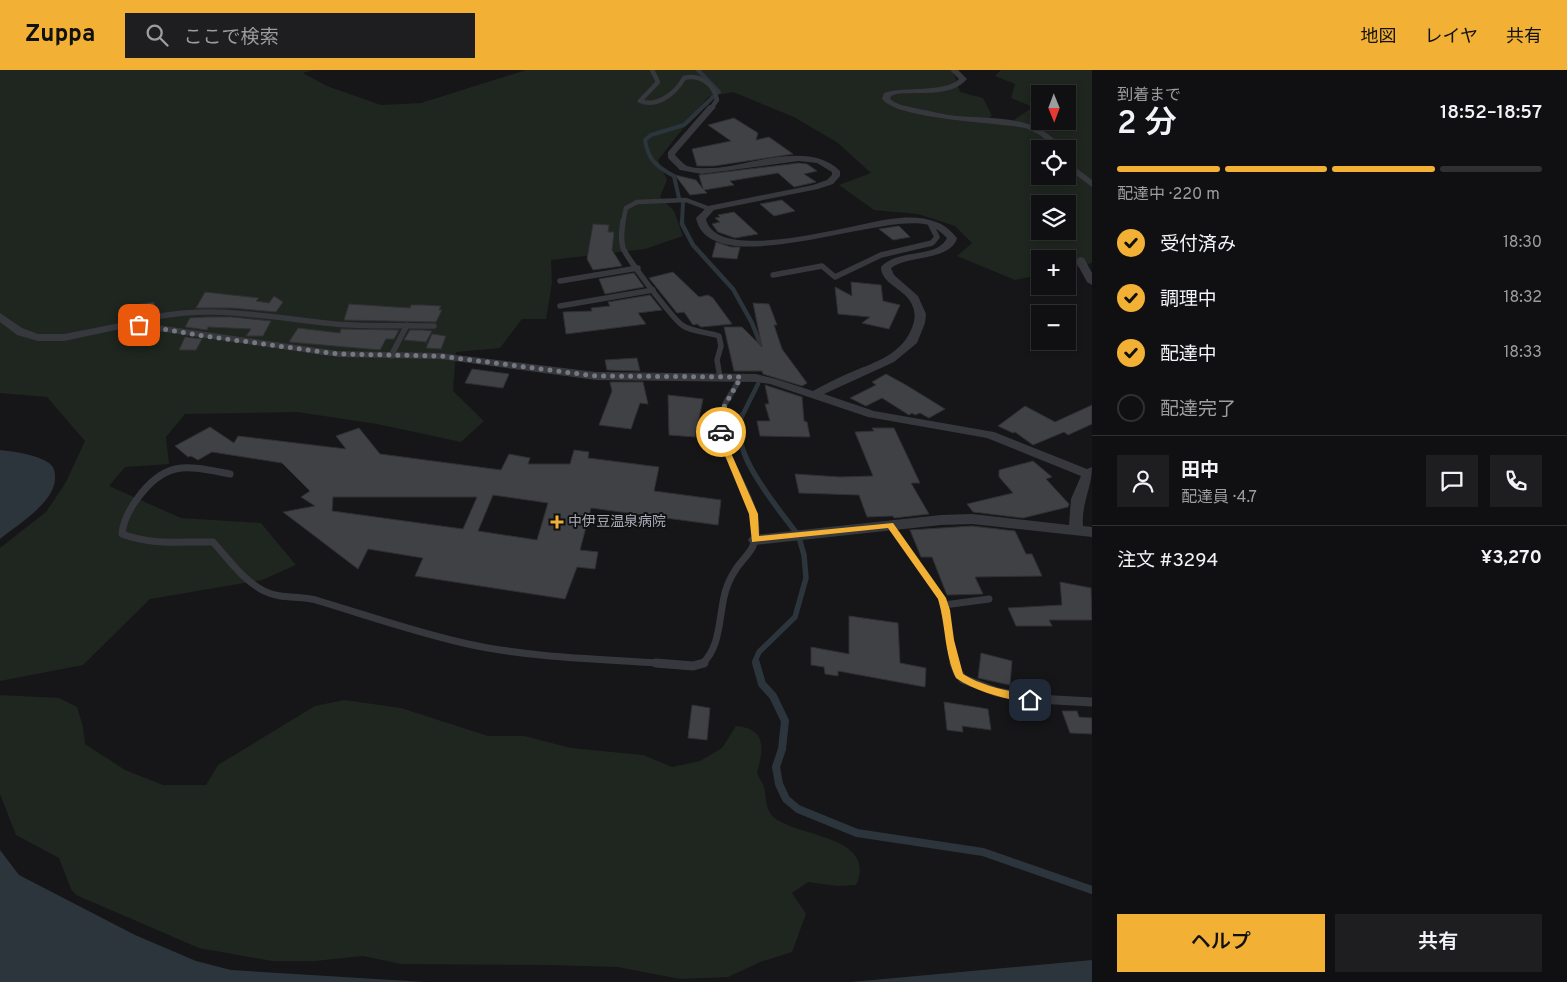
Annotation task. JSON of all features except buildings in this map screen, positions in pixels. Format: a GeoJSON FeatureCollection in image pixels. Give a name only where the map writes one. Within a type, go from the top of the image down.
{"type":"FeatureCollection","features":[{"type":"Feature","properties":{"kind":"street"},"geometry":{"type":"LineString","coordinates":[[954,70],[964,79],[962,83],[936,90],[899,91],[887,95],[886,98],[897,106],[943,116],[1019,124],[1044,135],[1050,140]]}},
{"type":"Feature","properties":{"kind":"street"},"geometry":{"type":"LineString","coordinates":[[712,107],[672,152],[671,156],[677,163],[696,170],[709,171],[781,159],[803,158],[827,163],[836,170],[836,176],[830,182],[816,187],[710,209],[701,218],[705,230],[714,237],[731,242],[765,244],[893,220],[913,220],[930,223],[949,234],[951,242],[947,247],[898,260],[886,267],[886,272],[890,277],[914,298],[921,314],[920,323],[911,343],[890,360],[813,395]]}},
{"type":"Feature","properties":{"kind":"street"},"geometry":{"type":"LineString","coordinates":[[1076,171],[1092,184]]}},
{"type":"Feature","properties":{"kind":"street"},"geometry":{"type":"LineString","coordinates":[[1080,260],[1092,282]]}},
{"type":"Feature","properties":{"kind":"street"},"geometry":{"type":"LineString","coordinates":[[0,316],[27,335],[49,338],[68,336],[104,326],[130,324],[338,354],[440,356],[596,376],[741,377],[772,381],[872,414],[990,435],[1091,474],[1076,508],[1074,520],[1077,531]]}},
{"type":"Feature","properties":{"kind":"street"},"geometry":{"type":"LineString","coordinates":[[755,540],[941,520],[972,520],[1092,532]]}},
{"type":"Feature","properties":{"kind":"lane"},"geometry":{"type":"LineString","coordinates":[[652,70],[658,77],[658,82],[653,90],[641,98],[640,101],[642,103],[652,104],[660,100],[678,89],[684,78],[694,76],[701,78],[715,92],[717,100],[712,107]]}},
{"type":"Feature","properties":{"kind":"lane"},"geometry":{"type":"LineString","coordinates":[[710,209],[693,202],[680,200],[642,201],[626,208],[622,220],[621,244],[653,290],[682,325],[692,330],[706,331],[719,336],[721,346],[717,360],[720,377]]}},
{"type":"Feature","properties":{"kind":"lane"},"geometry":{"type":"LineString","coordinates":[[773,275],[822,266],[835,277],[881,255],[932,243],[937,237],[930,223]]}},
{"type":"Feature","properties":{"kind":"lane"},"geometry":{"type":"LineString","coordinates":[[560,280],[638,268]]}},
{"type":"Feature","properties":{"kind":"lane"},"geometry":{"type":"LineString","coordinates":[[560,306],[653,290]]}},
{"type":"Feature","properties":{"kind":"lane"},"geometry":{"type":"LineString","coordinates":[[130,324],[180,311],[288,318],[337,324],[434,326]]}},
{"type":"Feature","properties":{"kind":"lane"},"geometry":{"type":"LineString","coordinates":[[391,356],[408,325]]}},
{"type":"Feature","properties":{"kind":"lane"},"geometry":{"type":"LineString","coordinates":[[230,474],[187,467],[174,468],[154,476],[144,488],[122,524],[122,534],[138,541],[154,544],[213,542],[248,582],[264,592],[278,597],[313,599],[406,628],[469,644],[510,651],[693,666],[703,664],[712,652],[728,583],[741,561],[753,551],[755,540],[754,514],[728,453],[720,426],[720,414],[741,377]]}},
{"type":"Feature","properties":{"kind":"lane"},"geometry":{"type":"LineString","coordinates":[[890,525],[936,590],[944,605],[956,669],[962,679],[1019,699],[1092,702]]}},
{"type":"Feature","properties":{"kind":"lane"},"geometry":{"type":"LineString","coordinates":[[944,605],[989,599]]}},
{"type":"Feature","properties":{"kind":"shaded area"},"geometry":{"type":"Polygon","coordinates":[[[0,70],[313,70],[303,73],[327,86],[381,105],[421,103],[526,70],[953,70],[960,92],[983,98],[992,116],[987,119],[1008,124],[1031,108],[1031,130],[1076,130],[1076,85],[1031,85],[1031,106],[1011,98],[1015,84],[995,76],[1001,70],[1092,70],[1092,263],[1076,268],[1076,250],[1031,250],[1031,277],[1015,280],[957,256],[972,243],[955,226],[918,214],[874,210],[839,185],[871,173],[838,143],[794,117],[733,92],[708,97],[658,160],[667,180],[660,197],[674,211],[683,236],[645,249],[551,260],[552,283],[546,319],[522,319],[500,348],[456,352],[453,391],[484,421],[461,442],[377,424],[297,412],[185,414],[166,437],[169,464],[125,467],[109,486],[181,518],[261,523],[296,565],[262,580],[150,599],[83,665],[0,681],[0,548],[46,512],[66,482],[85,441],[47,397],[0,393],[0,70]]]}},
{"type":"Feature","properties":{"kind":"shaded area"},"geometry":{"type":"Polygon","coordinates":[[[0,450],[38,457],[49,463],[53,468],[55,477],[54,486],[43,504],[0,539],[0,450]]]}},
{"type":"Feature","properties":{"kind":"shaded area"},"geometry":{"type":"Polygon","coordinates":[[[0,695],[59,698],[77,707],[83,727],[85,744],[125,770],[163,785],[206,785],[218,765],[315,706],[344,700],[401,708],[488,736],[524,736],[571,748],[643,755],[672,767],[700,761],[722,748],[736,726],[746,728],[754,731],[761,742],[761,756],[757,773],[763,785],[769,812],[776,819],[788,825],[834,841],[847,848],[856,857],[860,869],[856,885],[837,886],[808,882],[792,893],[806,914],[792,952],[760,962],[728,977],[680,979],[618,967],[401,964],[363,956],[315,961],[272,961],[199,948],[76,895],[71,889],[59,858],[16,835],[0,794],[0,695]]]}},
{"type":"Feature","properties":{"kind":"shaded area"},"geometry":{"type":"Polygon","coordinates":[[[0,850],[19,875],[135,935],[196,961],[231,970],[425,982],[0,982],[0,850]]]}},
{"type":"Feature","properties":{"kind":"shaded area"},"geometry":{"type":"Polygon","coordinates":[[[1092,960],[1092,982],[851,982],[1092,960]]]}},
{"type":"Feature","properties":{"kind":"waterway"},"geometry":{"type":"LineString","coordinates":[[698,70],[719,92]]}},
{"type":"Feature","properties":{"kind":"waterway"},"geometry":{"type":"LineString","coordinates":[[679,198],[674,176],[654,162],[648,153],[645,140],[651,135],[684,125],[713,97]]}},
{"type":"Feature","properties":{"kind":"waterway"},"geometry":{"type":"LineString","coordinates":[[682,222],[683,203]]}},
{"type":"Feature","properties":{"kind":"waterway"},"geometry":{"type":"LineString","coordinates":[[682,222],[693,245],[733,289],[752,323],[760,343]]}},
{"type":"Feature","properties":{"kind":"waterway"},"geometry":{"type":"LineString","coordinates":[[742,416],[758,384]]}},
{"type":"Feature","properties":{"kind":"waterway"},"geometry":{"type":"LineString","coordinates":[[742,415],[739,428],[741,443],[747,459],[755,476],[795,531]]}},
{"type":"Feature","properties":{"kind":"waterway"},"geometry":{"type":"LineString","coordinates":[[756,664],[755,661],[759,652],[795,617],[806,578],[804,555],[800,541]]}},
{"type":"Feature","properties":{"kind":"waterway"},"geometry":{"type":"LineString","coordinates":[[756,663],[762,684],[773,696],[785,721],[782,749],[776,767],[779,784],[786,799],[798,809],[857,833],[983,852],[1092,890]]}},
{"type":"Feature","properties":{"kind":"way so far"},"geometry":{"type":"LineString","coordinates":[[139,325],[204,336],[338,354],[440,356],[596,376],[741,377],[720,414],[721,432]]}},
{"type":"Feature","properties":{"kind":"place","name":"中伊豆温泉病院"},"geometry":{"type":"Point","coordinates":[557,522]}},
{"type":"Feature","properties":{"kind":"route"},"geometry":{"type":"LineString","coordinates":[[721,432],[754,514],[756,526],[755,540],[890,525],[942,598],[946,610],[949,640],[959,676],[970,683],[1019,699],[1030,700]]}}]}
